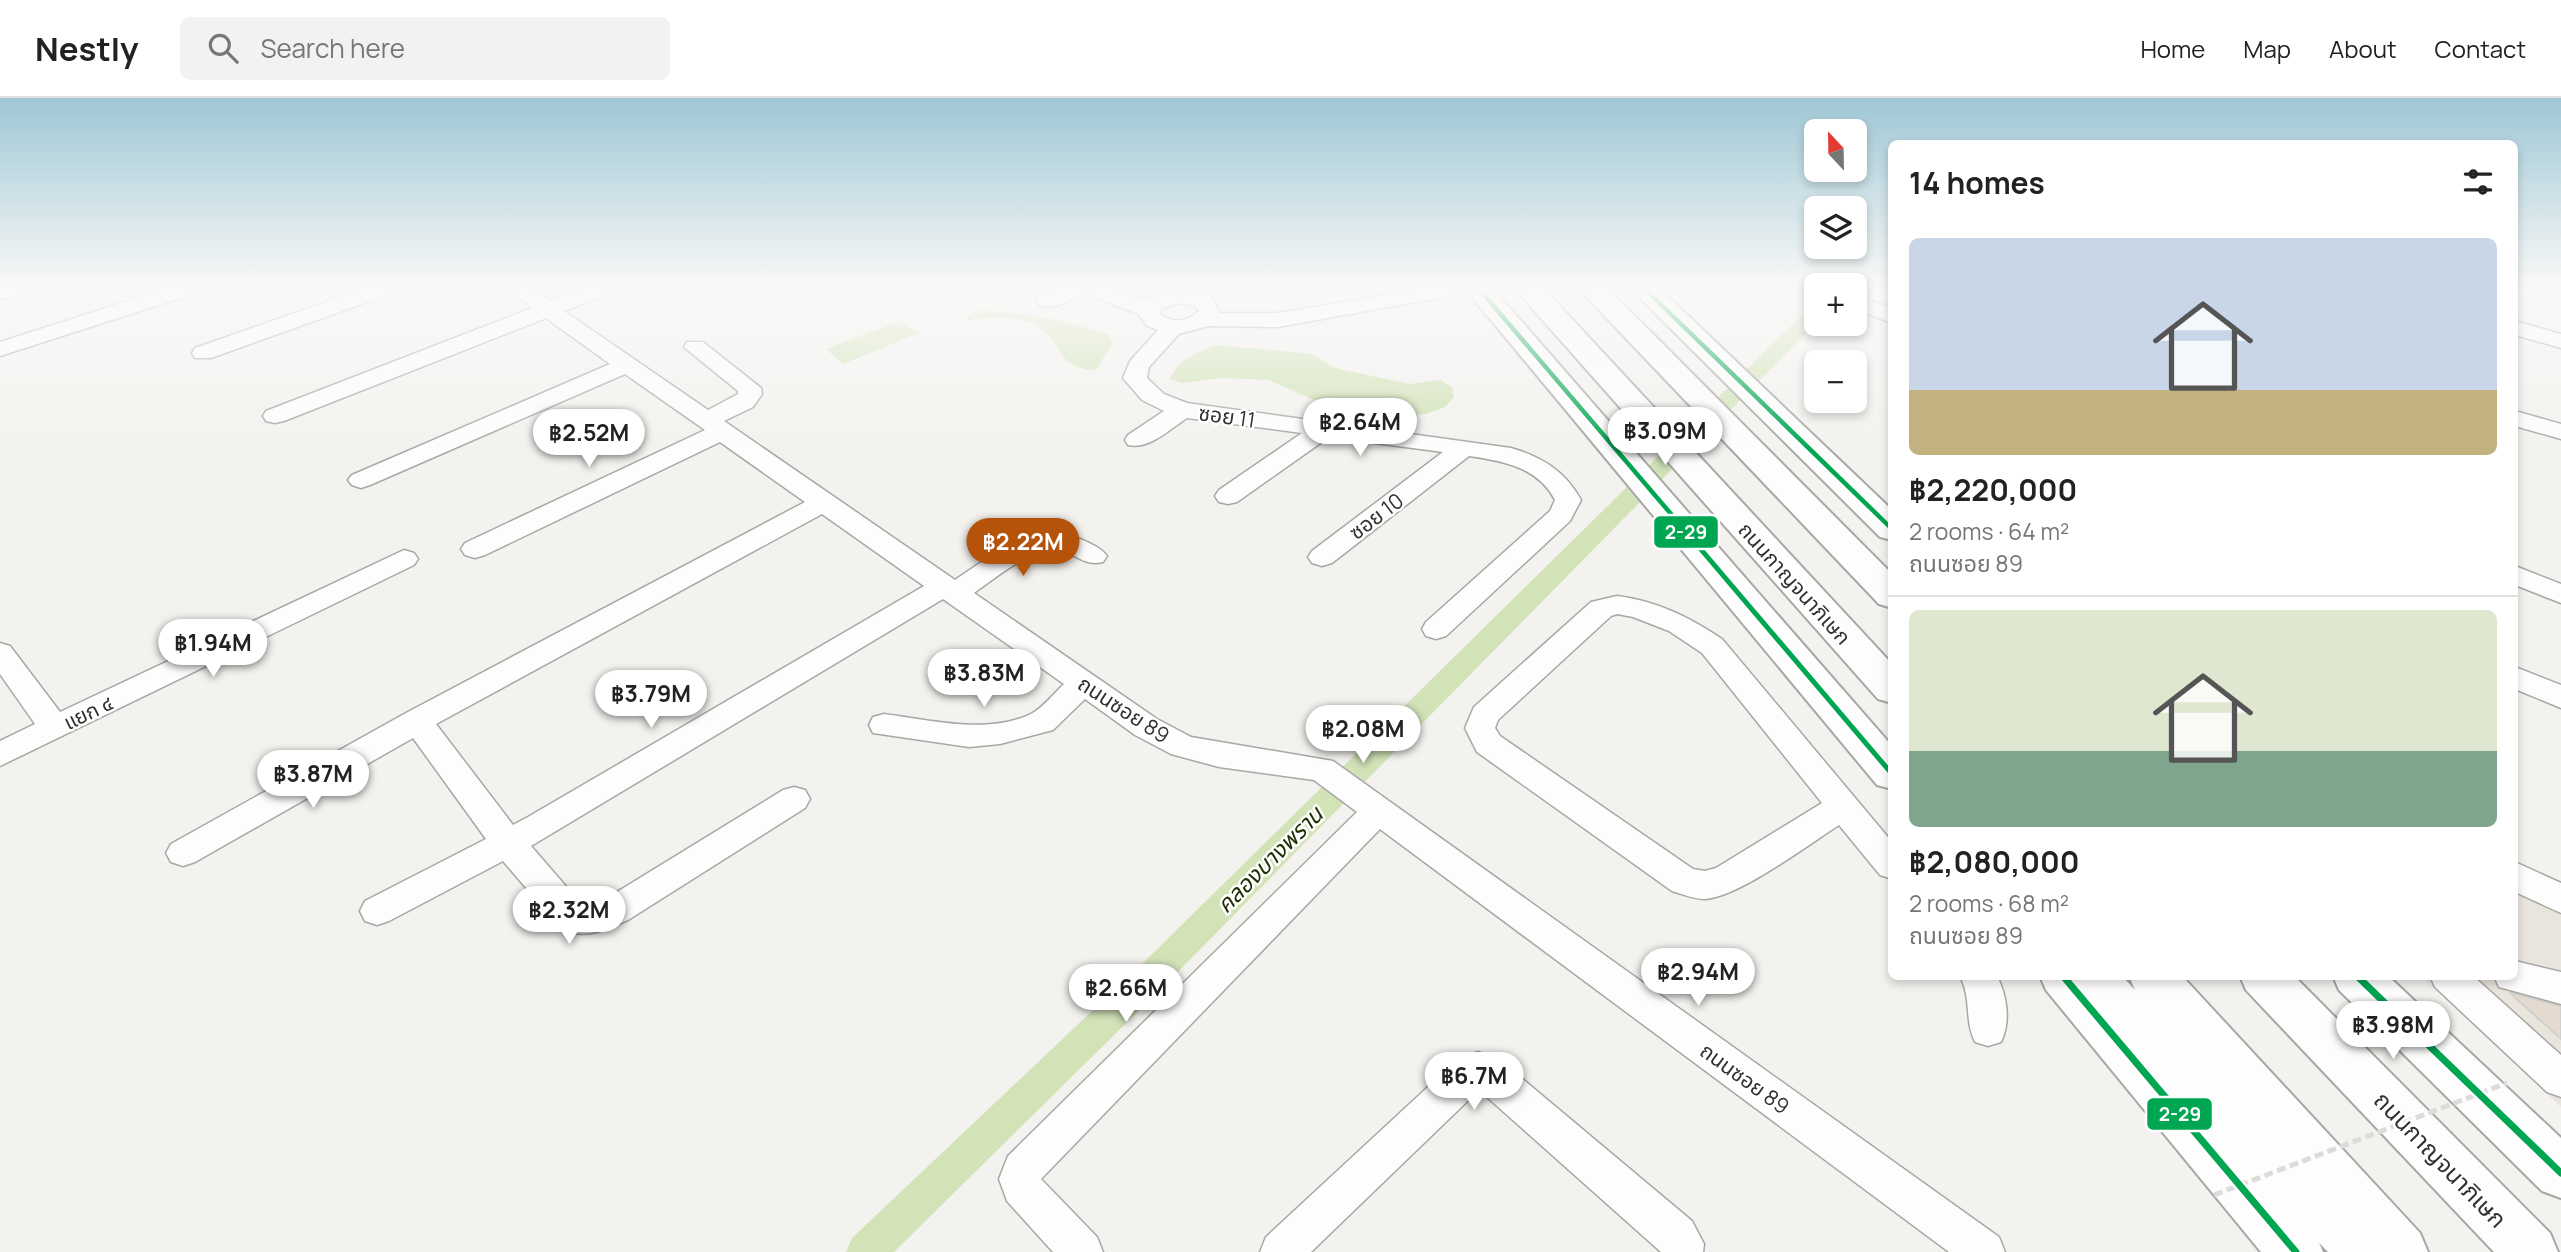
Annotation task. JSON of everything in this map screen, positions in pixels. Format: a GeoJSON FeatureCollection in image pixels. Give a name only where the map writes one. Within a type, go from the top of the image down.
{"type":"FeatureCollection","features":[{"type":"Feature","properties":{"kind":"main road"},"geometry":{"type":"LineString","coordinates":[[1525,344],[1888,769]]}},
{"type":"Feature","properties":{"kind":"main road","name":"ถนนกาญจนาภิเษก"},"geometry":{"type":"LineString","coordinates":[[1578,344],[1888,685]]}},
{"type":"Feature","properties":{"kind":"main road"},"geometry":{"type":"LineString","coordinates":[[1647,344],[1888,592]]}},
{"type":"Feature","properties":{"kind":"main road"},"geometry":{"type":"LineString","coordinates":[[1702,344],[1888,525]]}},
{"type":"Feature","properties":{"kind":"main road"},"geometry":{"type":"LineString","coordinates":[[1778,479],[1888,566]]}},
{"type":"Feature","properties":{"kind":"main road"},"geometry":{"type":"LineString","coordinates":[[2066,980],[2296,1252]]}},
{"type":"Feature","properties":{"kind":"main road"},"geometry":{"type":"LineString","coordinates":[[2094,980],[2366,1252]]}},
{"type":"Feature","properties":{"kind":"main road"},"geometry":{"type":"LineString","coordinates":[[2156,980],[2401,1252]]}},
{"type":"Feature","properties":{"kind":"main road","name":"ถนนกาญจนาภิเษก"},"geometry":{"type":"LineString","coordinates":[[2267,980],[2531,1252]]}},
{"type":"Feature","properties":{"kind":"main road"},"geometry":{"type":"LineString","coordinates":[[2361,980],[2492,1089],[2560,1169]]}},
{"type":"Feature","properties":{"kind":"street"},"geometry":{"type":"LineString","coordinates":[[203,353],[229,344]]}},
{"type":"Feature","properties":{"kind":"street"},"geometry":{"type":"LineString","coordinates":[[275,416],[459,344]]}},
{"type":"Feature","properties":{"kind":"street","name":"ถนนซอย 89"},"geometry":{"type":"LineString","coordinates":[[597,344],[1146,727],[1182,746],[1219,755],[1322,769],[1984,1252]]}},
{"type":"Feature","properties":{"kind":"street","name":"ซอย 11"},"geometry":{"type":"LineString","coordinates":[[1157,344],[1138,366],[1135,378],[1142,390],[1156,401],[1183,410],[1522,458],[1545,472],[1563,488],[1568,500],[1561,515],[1436,629]]}},
{"type":"Feature","properties":{"kind":"street"},"geometry":{"type":"LineString","coordinates":[[475,549],[715,426],[745,402],[750,394],[749,388],[695,347]]}},
{"type":"Feature","properties":{"kind":"street"},"geometry":{"type":"LineString","coordinates":[[361,480],[627,365]]}},
{"type":"Feature","properties":{"kind":"street"},"geometry":{"type":"LineString","coordinates":[[2518,399],[2561,411]]}},
{"type":"Feature","properties":{"kind":"street"},"geometry":{"type":"LineString","coordinates":[[1137,440],[1183,410]]}},
{"type":"Feature","properties":{"kind":"street"},"geometry":{"type":"LineString","coordinates":[[2518,419],[2561,432]]}},
{"type":"Feature","properties":{"kind":"street"},"geometry":{"type":"LineString","coordinates":[[1228,496],[1323,430]]}},
{"type":"Feature","properties":{"kind":"street","name":"ซอย 10"},"geometry":{"type":"LineString","coordinates":[[1322,557],[1463,449]]}},
{"type":"Feature","properties":{"kind":"street"},"geometry":{"type":"LineString","coordinates":[[183,853],[417,721],[824,502]]}},
{"type":"Feature","properties":{"kind":"street"},"geometry":{"type":"LineString","coordinates":[[377,911],[552,819],[950,590],[1036,546],[1056,541],[1093,556]]}},
{"type":"Feature","properties":{"kind":"street","name":"แยก ๔"},"geometry":{"type":"LineString","coordinates":[[0,754],[404,559]]}},
{"type":"Feature","properties":{"kind":"street"},"geometry":{"type":"LineString","coordinates":[[2518,576],[2561,594]]}},
{"type":"Feature","properties":{"kind":"street"},"geometry":{"type":"LineString","coordinates":[[1843,806],[1726,879],[1705,885],[1684,881],[1488,744],[1480,728],[1485,715],[1601,609],[1617,605],[1638,608],[1679,624],[1712,646],[1843,806],[1879,832],[1888,856]]}},
{"type":"Feature","properties":{"kind":"street"},"geometry":{"type":"LineString","coordinates":[[0,653],[55,728]]}},
{"type":"Feature","properties":{"kind":"street"},"geometry":{"type":"LineString","coordinates":[[2518,678],[2561,697]]}},
{"type":"Feature","properties":{"kind":"street"},"geometry":{"type":"LineString","coordinates":[[884,725],[969,736],[1000,733],[1042,722],[1084,683]]}},
{"type":"Feature","properties":{"kind":"street"},"geometry":{"type":"LineString","coordinates":[[417,721],[508,843],[574,920],[591,920],[616,910],[794,799]]}},
{"type":"Feature","properties":{"kind":"street"},"geometry":{"type":"LineString","coordinates":[[1082,1252],[1021,1187],[1018,1178],[1022,1170],[1376,808]]}},
{"type":"Feature","properties":{"kind":"street"},"geometry":{"type":"LineString","coordinates":[[2518,878],[2561,899]]}},
{"type":"Feature","properties":{"kind":"street"},"geometry":{"type":"LineString","coordinates":[[2518,977],[2561,988]]}},
{"type":"Feature","properties":{"kind":"street"},"geometry":{"type":"LineString","coordinates":[[1980,980],[1986,992],[1988,1030]]}},
{"type":"Feature","properties":{"kind":"street"},"geometry":{"type":"LineString","coordinates":[[2452,980],[2561,1080]]}},
{"type":"Feature","properties":{"kind":"street"},"geometry":{"type":"LineString","coordinates":[[1281,1252],[1471,1072],[1478,1069],[1486,1072],[1677,1236],[1683,1244],[1682,1252]]}},
{"type":"Feature","properties":{"kind":"path"},"geometry":{"type":"LineString","coordinates":[[2214,1195],[2492,1089]]}},
{"type":"Feature","properties":{"kind":"shaded area"},"geometry":{"type":"Polygon","coordinates":[[[839,344],[892,344],[843,364],[826,349],[839,344]]]}},
{"type":"Feature","properties":{"kind":"shaded area"},"geometry":{"type":"Polygon","coordinates":[[[1055,344],[1112,344],[1096,370],[1073,365],[1055,344]]]}},
{"type":"Feature","properties":{"kind":"shaded area"},"geometry":{"type":"Polygon","coordinates":[[[1216,345],[1312,354],[1333,367],[1410,384],[1440,380],[1452,387],[1454,397],[1445,407],[1426,414],[1398,415],[1321,403],[1269,380],[1222,378],[1181,383],[1170,379],[1173,372],[1189,357],[1216,345]]]}},
{"type":"Feature","properties":{"kind":"shaded area"},"geometry":{"type":"Polygon","coordinates":[[[2518,884],[2561,905],[2561,1107],[2425,980],[2518,980],[2518,884]]]}},
{"type":"Feature","properties":{"kind":"building"},"geometry":{"type":"Polygon","coordinates":[[[2509,992],[2561,1006],[2561,1039],[2509,992]]]}},
{"type":"Feature","properties":{"kind":"waterway","name":"คลองบางพราน"},"geometry":{"type":"LineString","coordinates":[[866,1252],[1156,972],[1784,344]]}},
{"type":"Feature","properties":{"kind":"transit line","name":"2-29"},"geometry":{"type":"LineString","coordinates":[[1526,344],[1888,769]]}},
{"type":"Feature","properties":{"kind":"transit line","name":"2-29"},"geometry":{"type":"LineString","coordinates":[[1701,344],[1888,525]]}},
{"type":"Feature","properties":{"kind":"transit line","name":"2-29"},"geometry":{"type":"LineString","coordinates":[[2066,980],[2296,1252]]}},
{"type":"Feature","properties":{"kind":"transit line","name":"2-29"},"geometry":{"type":"LineString","coordinates":[[2361,980],[2561,1173]]}}]}
